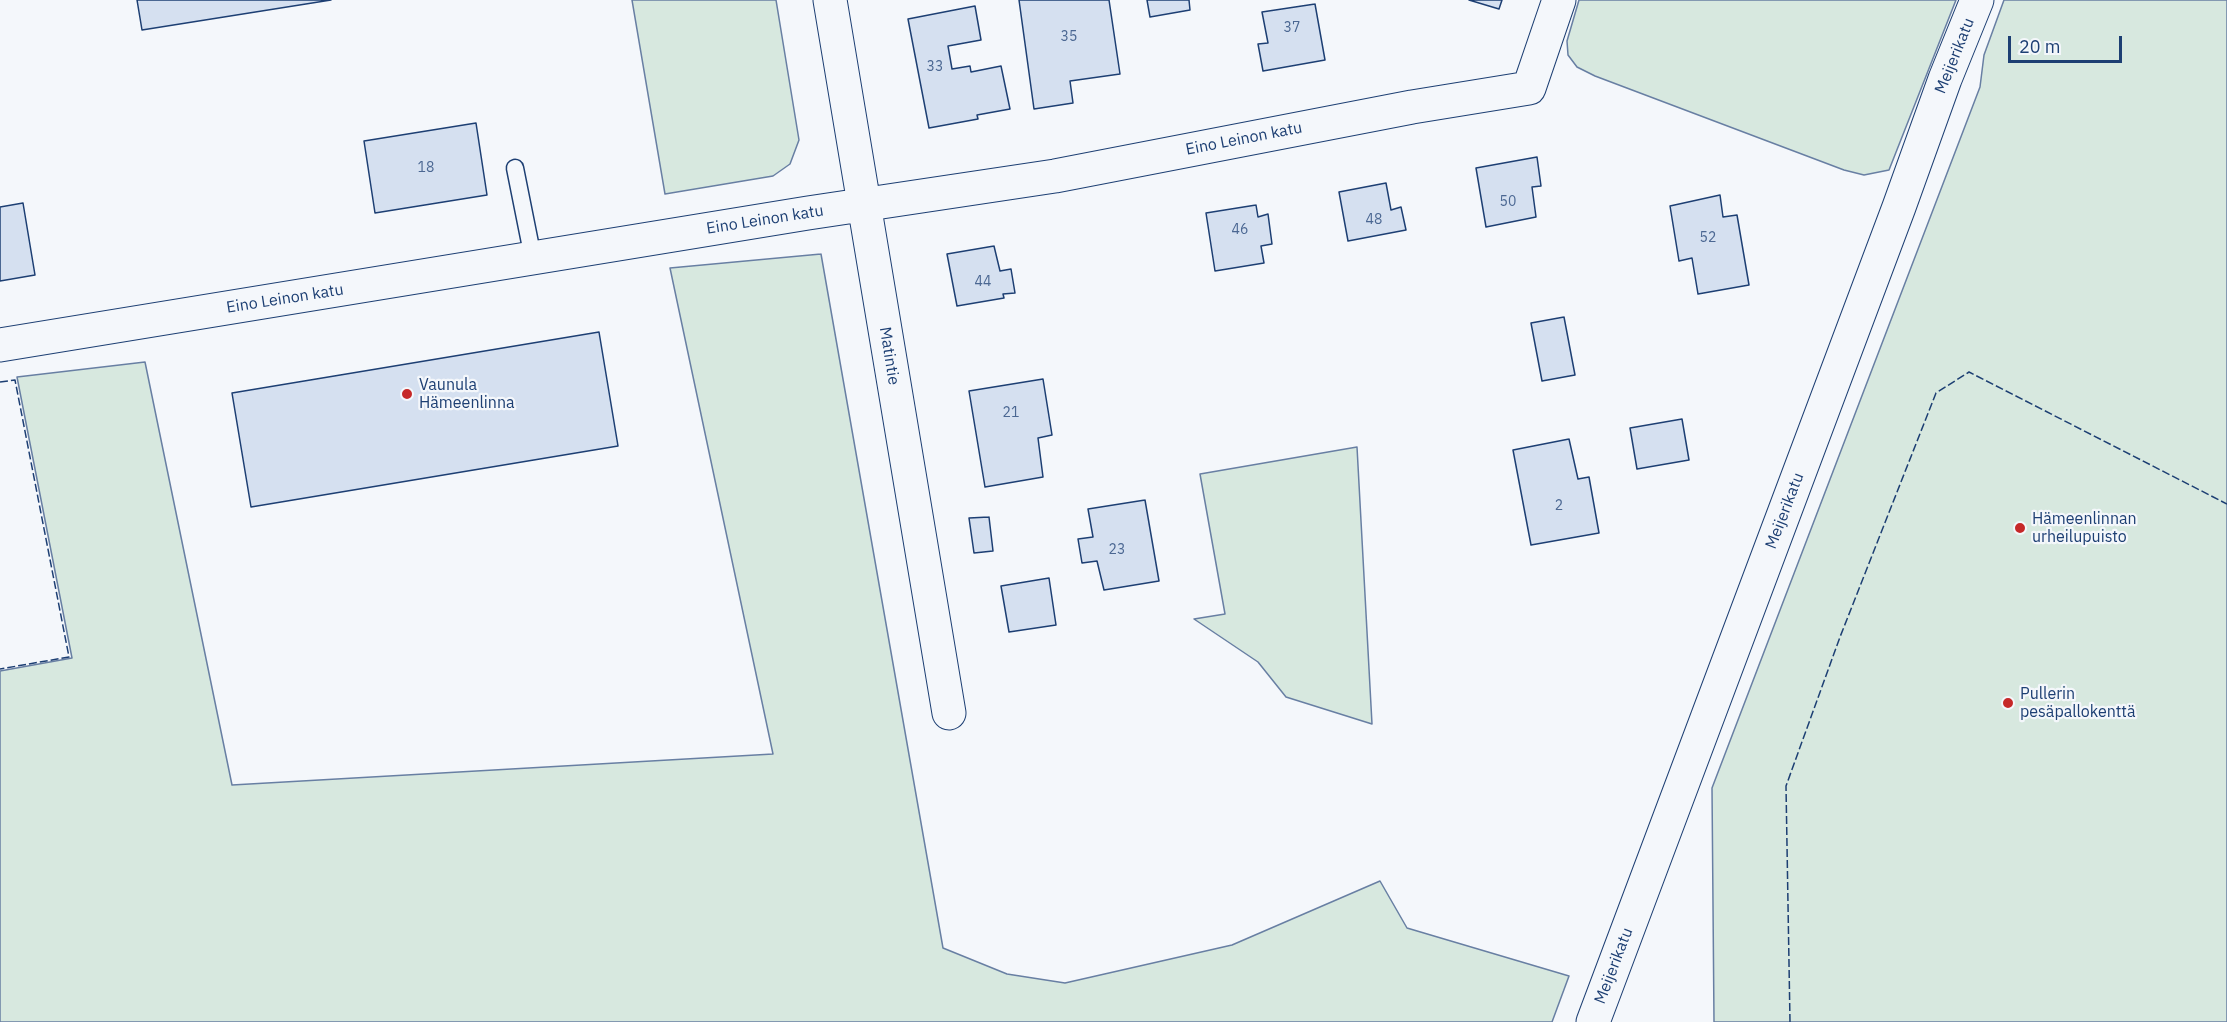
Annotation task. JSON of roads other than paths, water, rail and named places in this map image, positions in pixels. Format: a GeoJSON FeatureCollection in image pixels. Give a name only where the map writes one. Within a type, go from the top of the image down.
{"type":"FeatureCollection","features":[{"type":"Feature","properties":{"kind":"street","name":"Matintie"},"geometry":{"type":"LineString","coordinates":[[830,0],[949,712]]}},
{"type":"Feature","properties":{"kind":"street","name":"Eino Leinon katu"},"geometry":{"type":"LineString","coordinates":[[0,345],[864,204],[1055,176],[1412,107],[1529,88],[1559,0]]}},
{"type":"Feature","properties":{"kind":"street","name":"Meijerikatu"},"geometry":{"type":"LineString","coordinates":[[1593,1022],[1945,79],[1977,0]]}},
{"type":"Feature","properties":{"kind":"lane"},"geometry":{"type":"LineString","coordinates":[[516,168],[534,258]]}},
{"type":"Feature","properties":{"kind":"place","name":"Vaunula Hämeenlinna"},"geometry":{"type":"Point","coordinates":[407,394]}},
{"type":"Feature","properties":{"kind":"place","name":"Hämeenlinnan urheilupuisto"},"geometry":{"type":"Point","coordinates":[2020,528]}},
{"type":"Feature","properties":{"kind":"place","name":"Pullerin pesäpallokenttä"},"geometry":{"type":"Point","coordinates":[2008,703]}}]}
